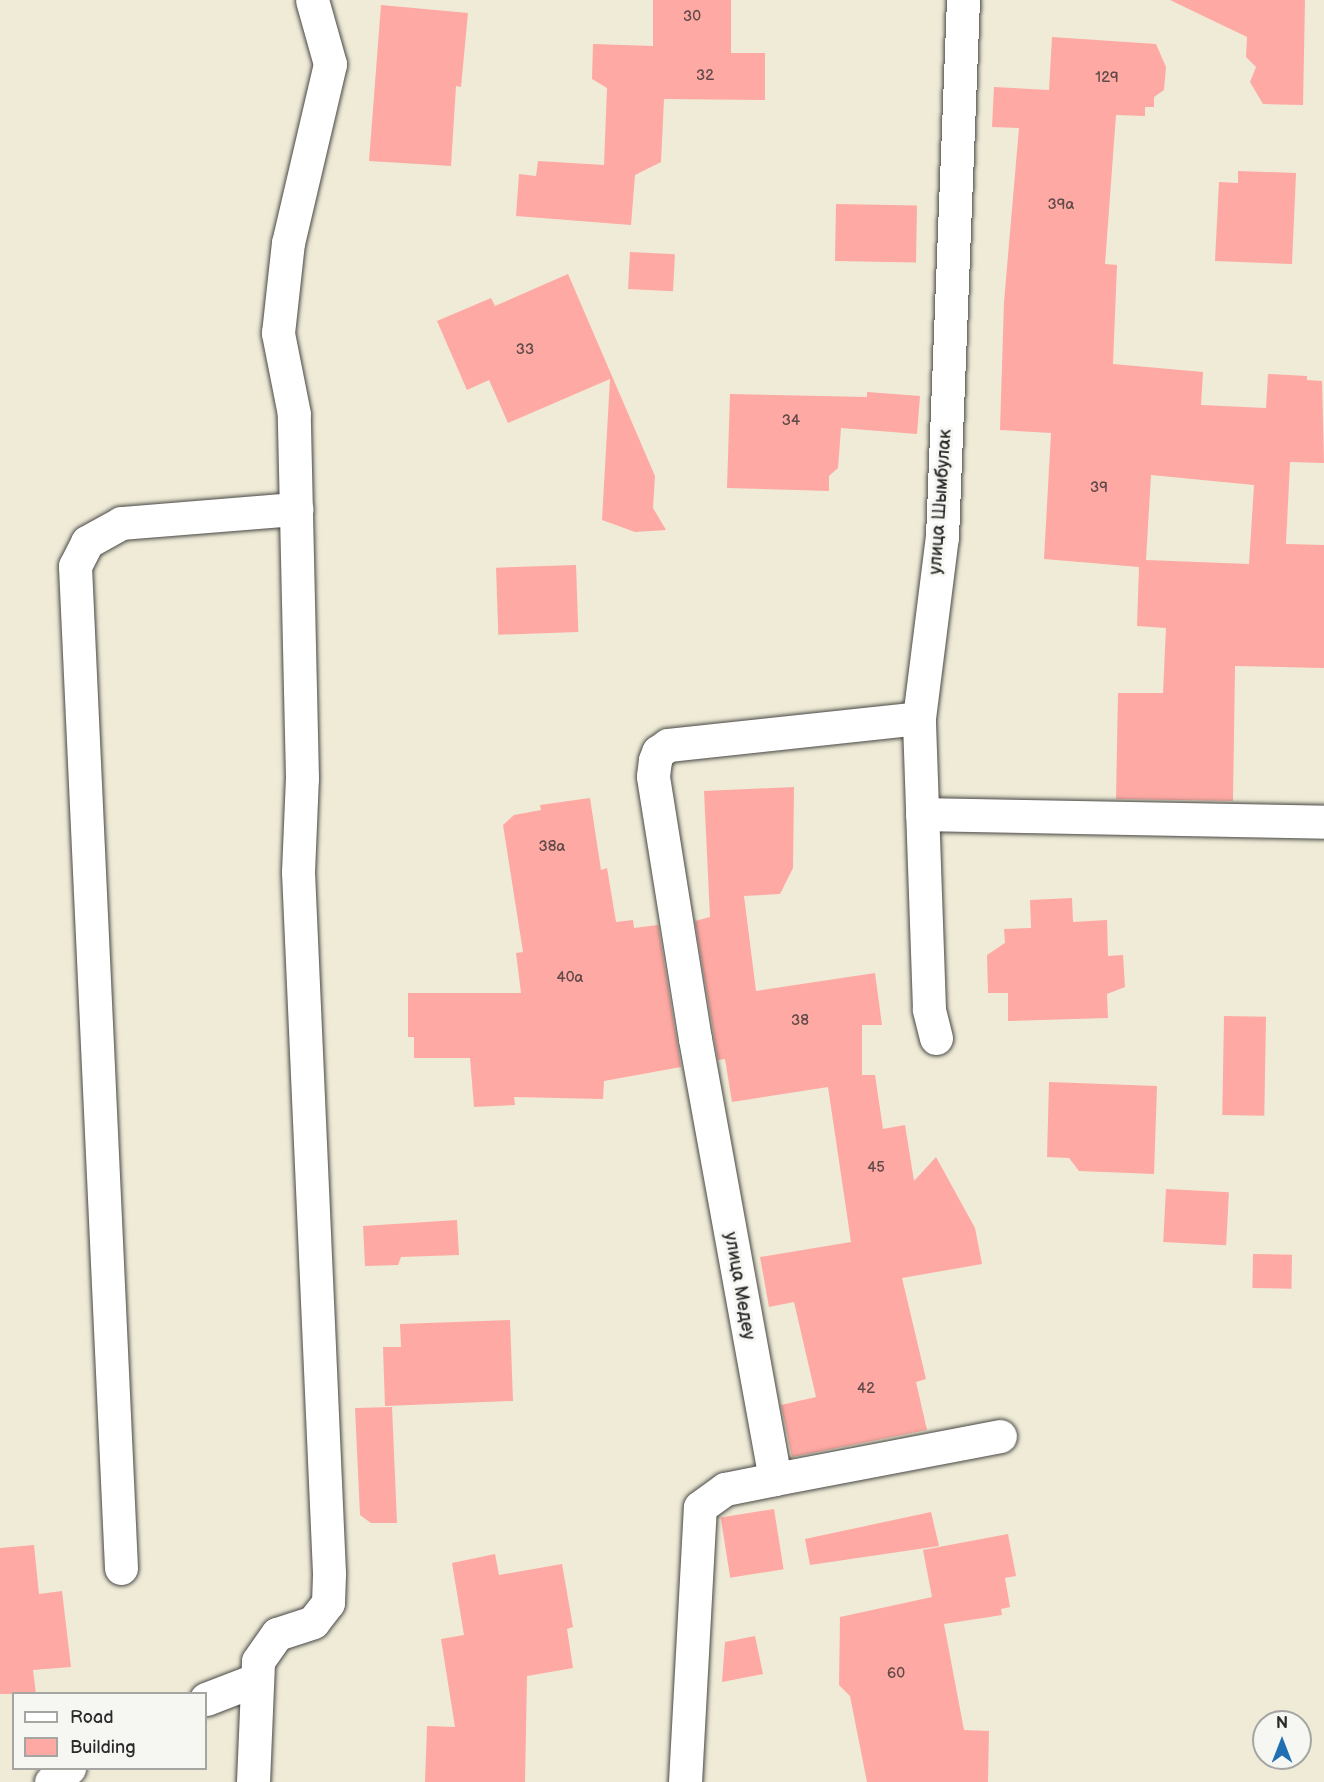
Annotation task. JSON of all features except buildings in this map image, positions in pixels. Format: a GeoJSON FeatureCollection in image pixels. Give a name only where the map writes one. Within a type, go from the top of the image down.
{"type":"FeatureCollection","features":[{"type":"Feature","properties":{"kind":"street"},"geometry":{"type":"LineString","coordinates":[[253,1782],[255,1680],[265,1646],[277,1634],[313,1622],[328,1603],[329,1573],[299,895],[302,778],[294,414],[278,333],[288,243],[330,64],[312,0]]}},
{"type":"Feature","properties":{"kind":"street","name":"улица Шымбулак"},"geometry":{"type":"LineString","coordinates":[[936,1038],[929,1009],[919,718],[942,537],[963,0]]}},
{"type":"Feature","properties":{"kind":"street"},"geometry":{"type":"LineString","coordinates":[[121,1568],[75,566],[87,542],[121,524],[296,509]]}},
{"type":"Feature","properties":{"kind":"street","name":"улица Медеу"},"geometry":{"type":"LineString","coordinates":[[775,1479],[697,1050],[653,776],[658,752],[668,745],[919,718]]}},
{"type":"Feature","properties":{"kind":"street"},"geometry":{"type":"LineString","coordinates":[[922,814],[1324,822]]}},
{"type":"Feature","properties":{"kind":"street"},"geometry":{"type":"LineString","coordinates":[[686,1782],[700,1507],[725,1489],[1000,1436]]}},
{"type":"Feature","properties":{"kind":"street"},"geometry":{"type":"LineString","coordinates":[[207,1699],[255,1680]]}},
{"type":"Feature","properties":{"kind":"street"},"geometry":{"type":"LineString","coordinates":[[51,1782],[66,1770]]}}]}
